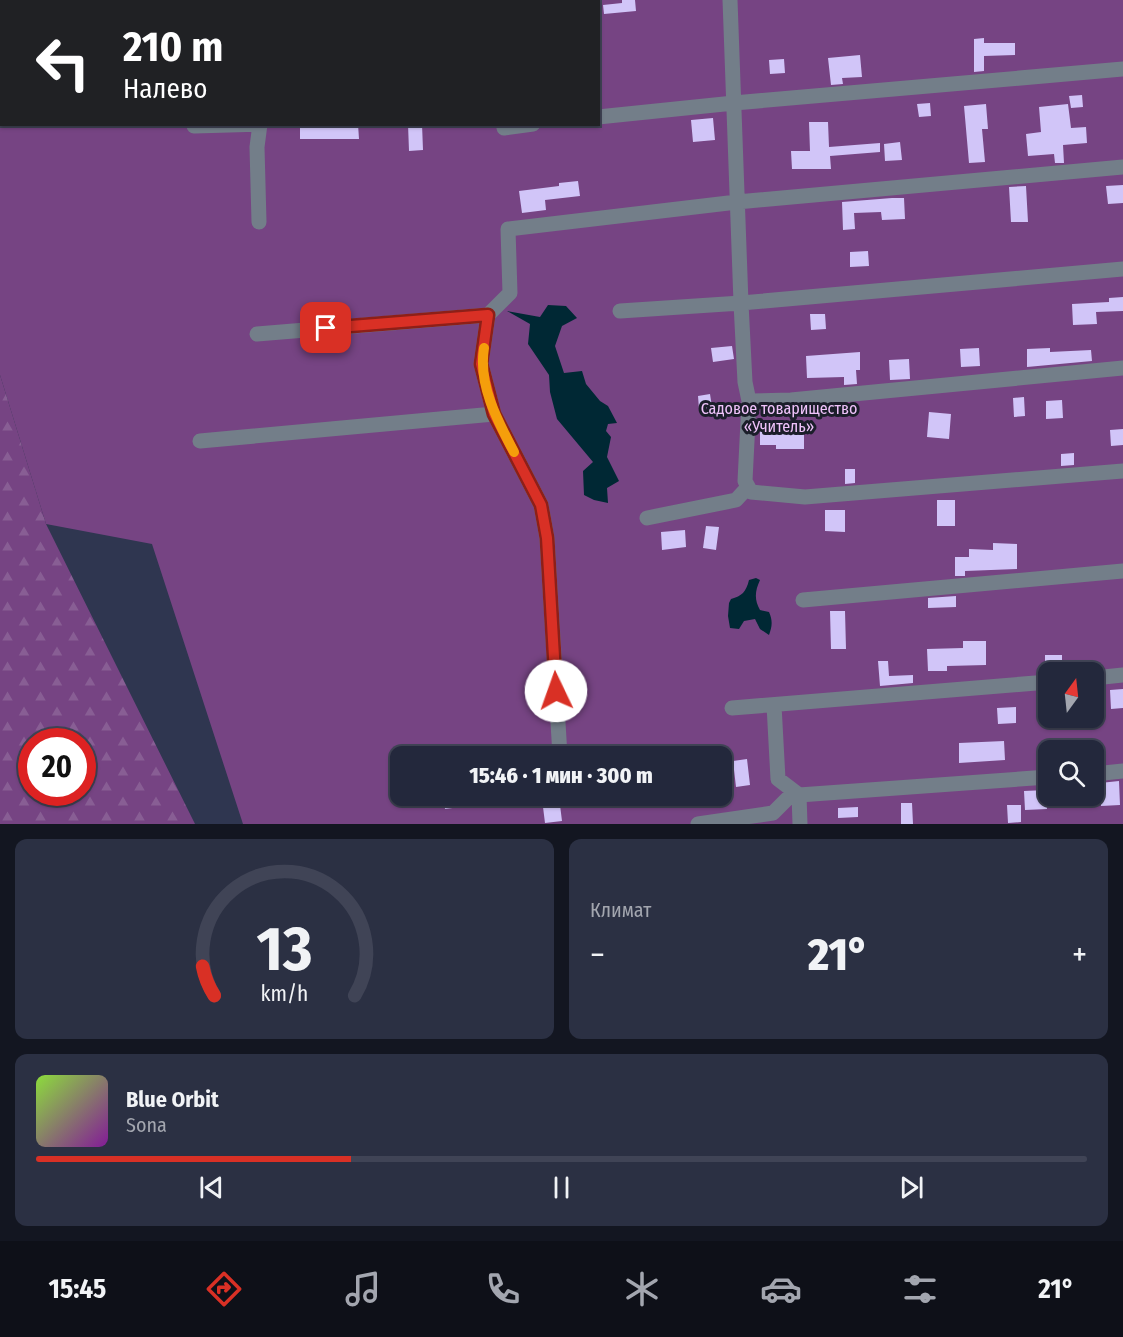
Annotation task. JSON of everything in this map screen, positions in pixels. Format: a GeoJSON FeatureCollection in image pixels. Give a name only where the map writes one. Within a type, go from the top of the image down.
{"type":"FeatureCollection","features":[{"type":"Feature","properties":{"kind":"lane"},"geometry":{"type":"LineString","coordinates":[[730,0],[741,303],[745,382],[749,401],[745,481],[752,492],[805,497],[1123,471]]}},
{"type":"Feature","properties":{"kind":"lane"},"geometry":{"type":"LineString","coordinates":[[600,117],[1123,69]]}},
{"type":"Feature","properties":{"kind":"lane"},"geometry":{"type":"LineString","coordinates":[[259,222],[257,147],[260,126]]}},
{"type":"Feature","properties":{"kind":"lane"},"geometry":{"type":"LineString","coordinates":[[504,128],[518,126]]}},
{"type":"Feature","properties":{"kind":"lane"},"geometry":{"type":"LineString","coordinates":[[559,746],[547,538],[541,505],[494,414],[481,364],[488,315],[510,293],[508,229],[737,202],[1123,167]]}},
{"type":"Feature","properties":{"kind":"lane"},"geometry":{"type":"LineString","coordinates":[[620,311],[741,303],[1123,270]]}},
{"type":"Feature","properties":{"kind":"lane"},"geometry":{"type":"LineString","coordinates":[[257,334],[488,315]]}},
{"type":"Feature","properties":{"kind":"lane"},"geometry":{"type":"LineString","coordinates":[[749,401],[791,400],[1123,368]]}},
{"type":"Feature","properties":{"kind":"lane"},"geometry":{"type":"LineString","coordinates":[[200,441],[494,414]]}},
{"type":"Feature","properties":{"kind":"lane"},"geometry":{"type":"LineString","coordinates":[[647,518],[736,500],[748,487]]}},
{"type":"Feature","properties":{"kind":"lane"},"geometry":{"type":"LineString","coordinates":[[802,600],[1123,571]]}},
{"type":"Feature","properties":{"kind":"lane"},"geometry":{"type":"LineString","coordinates":[[1104,677],[1123,675]]}},
{"type":"Feature","properties":{"kind":"lane"},"geometry":{"type":"LineString","coordinates":[[732,708],[1038,683]]}},
{"type":"Feature","properties":{"kind":"lane"},"geometry":{"type":"LineString","coordinates":[[774,705],[778,779],[796,793],[800,824]]}},
{"type":"Feature","properties":{"kind":"lane"},"geometry":{"type":"LineString","coordinates":[[1104,773],[1123,771]]}},
{"type":"Feature","properties":{"kind":"lane"},"geometry":{"type":"LineString","coordinates":[[698,824],[773,813],[796,793],[1038,778]]}},
{"type":"Feature","properties":{"kind":"green space","name":"Садовое товарищество «Учитель»"},"geometry":{"type":"Polygon","coordinates":[[[600,0],[1123,0],[1123,824],[243,824],[152,544],[46,524],[0,375],[0,126],[600,126],[600,0]]]}},
{"type":"Feature","properties":{"kind":"green space"},"geometry":{"type":"Polygon","coordinates":[[[0,375],[46,524],[195,824],[0,824],[0,375]]]}},
{"type":"Feature","properties":{"kind":"water"},"geometry":{"type":"Polygon","coordinates":[[[548,305],[566,306],[577,318],[562,326],[555,346],[564,373],[582,371],[586,384],[600,401],[608,406],[617,423],[608,424],[606,431],[611,437],[607,457],[619,481],[607,488],[608,503],[584,495],[583,471],[593,462],[557,419],[550,392],[549,375],[528,344],[530,324],[507,311],[540,317],[548,305]]]}},
{"type":"Feature","properties":{"kind":"water"},"geometry":{"type":"Polygon","coordinates":[[[756,578],[760,580],[756,595],[758,606],[760,610],[769,612],[771,618],[769,635],[760,629],[755,619],[744,621],[739,629],[730,628],[728,616],[731,599],[741,595],[749,580],[756,578]]]}},
{"type":"Feature","properties":{"kind":"building"},"geometry":{"type":"Polygon","coordinates":[[[622,0],[635,0],[636,11],[604,14],[603,5],[622,3],[622,0]]]}},
{"type":"Feature","properties":{"kind":"building"},"geometry":{"type":"Polygon","coordinates":[[[984,38],[984,43],[1015,43],[1015,55],[984,56],[984,71],[974,72],[974,39],[984,38]]]}},
{"type":"Feature","properties":{"kind":"building"},"geometry":{"type":"Polygon","coordinates":[[[860,55],[862,77],[842,78],[843,84],[831,85],[828,58],[860,55]]]}},
{"type":"Feature","properties":{"kind":"building"},"geometry":{"type":"Polygon","coordinates":[[[784,59],[785,73],[770,74],[769,60],[784,59]]]}},
{"type":"Feature","properties":{"kind":"building"},"geometry":{"type":"Polygon","coordinates":[[[1082,95],[1083,107],[1071,108],[1069,96],[1082,95]]]}},
{"type":"Feature","properties":{"kind":"building"},"geometry":{"type":"Polygon","coordinates":[[[930,103],[931,116],[919,117],[917,104],[930,103]]]}},
{"type":"Feature","properties":{"kind":"building"},"geometry":{"type":"Polygon","coordinates":[[[986,104],[988,129],[982,129],[985,162],[969,163],[964,106],[986,104]]]}},
{"type":"Feature","properties":{"kind":"building"},"geometry":{"type":"Polygon","coordinates":[[[1068,104],[1071,128],[1086,127],[1087,143],[1063,145],[1064,163],[1055,163],[1054,154],[1028,156],[1026,134],[1041,132],[1039,107],[1068,104]]]}},
{"type":"Feature","properties":{"kind":"building"},"geometry":{"type":"Polygon","coordinates":[[[713,118],[715,140],[693,142],[691,120],[713,118]]]}},
{"type":"Feature","properties":{"kind":"building"},"geometry":{"type":"Polygon","coordinates":[[[809,122],[828,122],[829,147],[880,143],[880,152],[830,156],[831,169],[792,169],[791,151],[810,151],[809,122]]]}},
{"type":"Feature","properties":{"kind":"building"},"geometry":{"type":"Polygon","coordinates":[[[358,126],[359,139],[300,139],[300,128],[358,126]]]}},
{"type":"Feature","properties":{"kind":"building"},"geometry":{"type":"Polygon","coordinates":[[[408,126],[422,126],[423,150],[409,151],[408,126]]]}},
{"type":"Feature","properties":{"kind":"building"},"geometry":{"type":"Polygon","coordinates":[[[900,142],[902,160],[885,161],[884,144],[900,142]]]}},
{"type":"Feature","properties":{"kind":"building"},"geometry":{"type":"Polygon","coordinates":[[[578,181],[580,196],[545,200],[546,210],[522,213],[519,191],[578,181]]]}},
{"type":"Feature","properties":{"kind":"building"},"geometry":{"type":"Polygon","coordinates":[[[1123,185],[1123,203],[1108,204],[1106,186],[1123,185]]]}},
{"type":"Feature","properties":{"kind":"building"},"geometry":{"type":"Polygon","coordinates":[[[1026,186],[1028,222],[1011,222],[1009,187],[1026,186]]]}},
{"type":"Feature","properties":{"kind":"building"},"geometry":{"type":"Polygon","coordinates":[[[904,198],[905,219],[882,220],[881,212],[854,213],[855,229],[843,230],[842,202],[904,198]]]}},
{"type":"Feature","properties":{"kind":"building"},"geometry":{"type":"Polygon","coordinates":[[[868,251],[869,266],[850,267],[850,252],[868,251]]]}},
{"type":"Feature","properties":{"kind":"building"},"geometry":{"type":"Polygon","coordinates":[[[1123,297],[1123,311],[1096,312],[1097,324],[1073,325],[1072,304],[1109,302],[1109,298],[1123,297]]]}},
{"type":"Feature","properties":{"kind":"building"},"geometry":{"type":"Polygon","coordinates":[[[810,314],[825,314],[826,329],[811,330],[810,314]]]}},
{"type":"Feature","properties":{"kind":"building"},"geometry":{"type":"Polygon","coordinates":[[[732,346],[734,359],[713,362],[711,348],[732,346]]]}},
{"type":"Feature","properties":{"kind":"building"},"geometry":{"type":"Polygon","coordinates":[[[979,348],[980,366],[961,367],[960,349],[979,348]]]}},
{"type":"Feature","properties":{"kind":"building"},"geometry":{"type":"Polygon","coordinates":[[[1050,348],[1050,352],[1091,350],[1092,361],[1027,367],[1027,349],[1050,348]]]}},
{"type":"Feature","properties":{"kind":"building"},"geometry":{"type":"Polygon","coordinates":[[[860,352],[860,370],[856,370],[857,384],[844,385],[844,377],[807,378],[806,356],[860,352]]]}},
{"type":"Feature","properties":{"kind":"building"},"geometry":{"type":"Polygon","coordinates":[[[909,359],[910,379],[890,380],[889,360],[909,359]]]}},
{"type":"Feature","properties":{"kind":"building"},"geometry":{"type":"Polygon","coordinates":[[[710,394],[712,407],[699,409],[698,396],[710,394]]]}},
{"type":"Feature","properties":{"kind":"building"},"geometry":{"type":"Polygon","coordinates":[[[1024,397],[1025,416],[1014,417],[1013,398],[1024,397]]]}},
{"type":"Feature","properties":{"kind":"building"},"geometry":{"type":"Polygon","coordinates":[[[1062,400],[1063,418],[1046,419],[1046,401],[1062,400]]]}},
{"type":"Feature","properties":{"kind":"building"},"geometry":{"type":"Polygon","coordinates":[[[929,412],[951,414],[949,439],[927,437],[929,412]]]}},
{"type":"Feature","properties":{"kind":"building"},"geometry":{"type":"Polygon","coordinates":[[[1123,429],[1123,445],[1111,446],[1110,430],[1123,429]]]}},
{"type":"Feature","properties":{"kind":"building"},"geometry":{"type":"Polygon","coordinates":[[[760,431],[804,431],[804,449],[776,449],[776,445],[760,445],[760,431]]]}},
{"type":"Feature","properties":{"kind":"building"},"geometry":{"type":"Polygon","coordinates":[[[1074,453],[1074,465],[1061,466],[1061,454],[1074,453]]]}},
{"type":"Feature","properties":{"kind":"building"},"geometry":{"type":"Polygon","coordinates":[[[845,469],[855,469],[855,483],[845,484],[845,469]]]}},
{"type":"Feature","properties":{"kind":"building"},"geometry":{"type":"Polygon","coordinates":[[[937,500],[955,500],[955,526],[937,526],[937,500]]]}},
{"type":"Feature","properties":{"kind":"building"},"geometry":{"type":"Polygon","coordinates":[[[825,510],[845,510],[845,532],[825,531],[825,510]]]}},
{"type":"Feature","properties":{"kind":"building"},"geometry":{"type":"Polygon","coordinates":[[[706,526],[719,527],[716,550],[703,548],[706,526]]]}},
{"type":"Feature","properties":{"kind":"building"},"geometry":{"type":"Polygon","coordinates":[[[685,530],[686,547],[662,550],[661,532],[685,530]]]}},
{"type":"Feature","properties":{"kind":"building"},"geometry":{"type":"Polygon","coordinates":[[[993,543],[1017,544],[1017,569],[965,571],[965,576],[955,576],[955,557],[969,557],[969,549],[993,550],[993,543]]]}},
{"type":"Feature","properties":{"kind":"building"},"geometry":{"type":"Polygon","coordinates":[[[956,596],[956,607],[928,608],[928,598],[956,596]]]}},
{"type":"Feature","properties":{"kind":"building"},"geometry":{"type":"Polygon","coordinates":[[[830,611],[845,611],[846,649],[831,649],[830,611]]]}},
{"type":"Feature","properties":{"kind":"building"},"geometry":{"type":"Polygon","coordinates":[[[963,641],[986,641],[986,665],[947,666],[947,671],[928,671],[927,649],[963,648],[963,641]]]}},
{"type":"Feature","properties":{"kind":"building"},"geometry":{"type":"Polygon","coordinates":[[[1045,655],[1062,655],[1062,662],[1045,662],[1045,655]]]}},
{"type":"Feature","properties":{"kind":"building"},"geometry":{"type":"Polygon","coordinates":[[[878,661],[888,661],[889,676],[913,675],[913,683],[880,686],[878,661]]]}},
{"type":"Feature","properties":{"kind":"building"},"geometry":{"type":"Polygon","coordinates":[[[1123,689],[1123,708],[1111,709],[1110,690],[1123,689]]]}},
{"type":"Feature","properties":{"kind":"building"},"geometry":{"type":"Polygon","coordinates":[[[1016,707],[1016,723],[998,724],[997,708],[1016,707]]]}},
{"type":"Feature","properties":{"kind":"building"},"geometry":{"type":"Polygon","coordinates":[[[1004,741],[1005,760],[959,763],[959,743],[1004,741]]]}},
{"type":"Feature","properties":{"kind":"building"},"geometry":{"type":"Polygon","coordinates":[[[747,759],[750,785],[736,787],[733,761],[747,759]]]}},
{"type":"Feature","properties":{"kind":"building"},"geometry":{"type":"Polygon","coordinates":[[[1119,781],[1120,805],[1104,806],[1104,783],[1119,781]]]}},
{"type":"Feature","properties":{"kind":"building"},"geometry":{"type":"Polygon","coordinates":[[[1038,790],[1038,806],[1047,806],[1047,809],[1025,810],[1024,791],[1038,790]]]}},
{"type":"Feature","properties":{"kind":"building"},"geometry":{"type":"Polygon","coordinates":[[[901,803],[912,803],[913,824],[901,824],[901,803]]]}},
{"type":"Feature","properties":{"kind":"building"},"geometry":{"type":"Polygon","coordinates":[[[1007,805],[1021,805],[1021,822],[1008,823],[1007,805]]]}},
{"type":"Feature","properties":{"kind":"building"},"geometry":{"type":"Polygon","coordinates":[[[445,806],[460,806],[460,807],[445,809],[445,806]]]}},
{"type":"Feature","properties":{"kind":"building"},"geometry":{"type":"Polygon","coordinates":[[[560,806],[562,821],[545,823],[543,807],[560,806]]]}},
{"type":"Feature","properties":{"kind":"building"},"geometry":{"type":"Polygon","coordinates":[[[858,807],[858,817],[838,818],[838,808],[858,807]]]}},
{"type":"Feature","properties":{"kind":"slow traffic"},"geometry":{"type":"LineString","coordinates":[[484,348],[481,364],[494,414],[514,452]]}},
{"type":"Feature","properties":{"kind":"route"},"geometry":{"type":"LineString","coordinates":[[326,328],[488,315],[481,364],[494,414],[541,505],[547,538],[556,691]]}}]}
